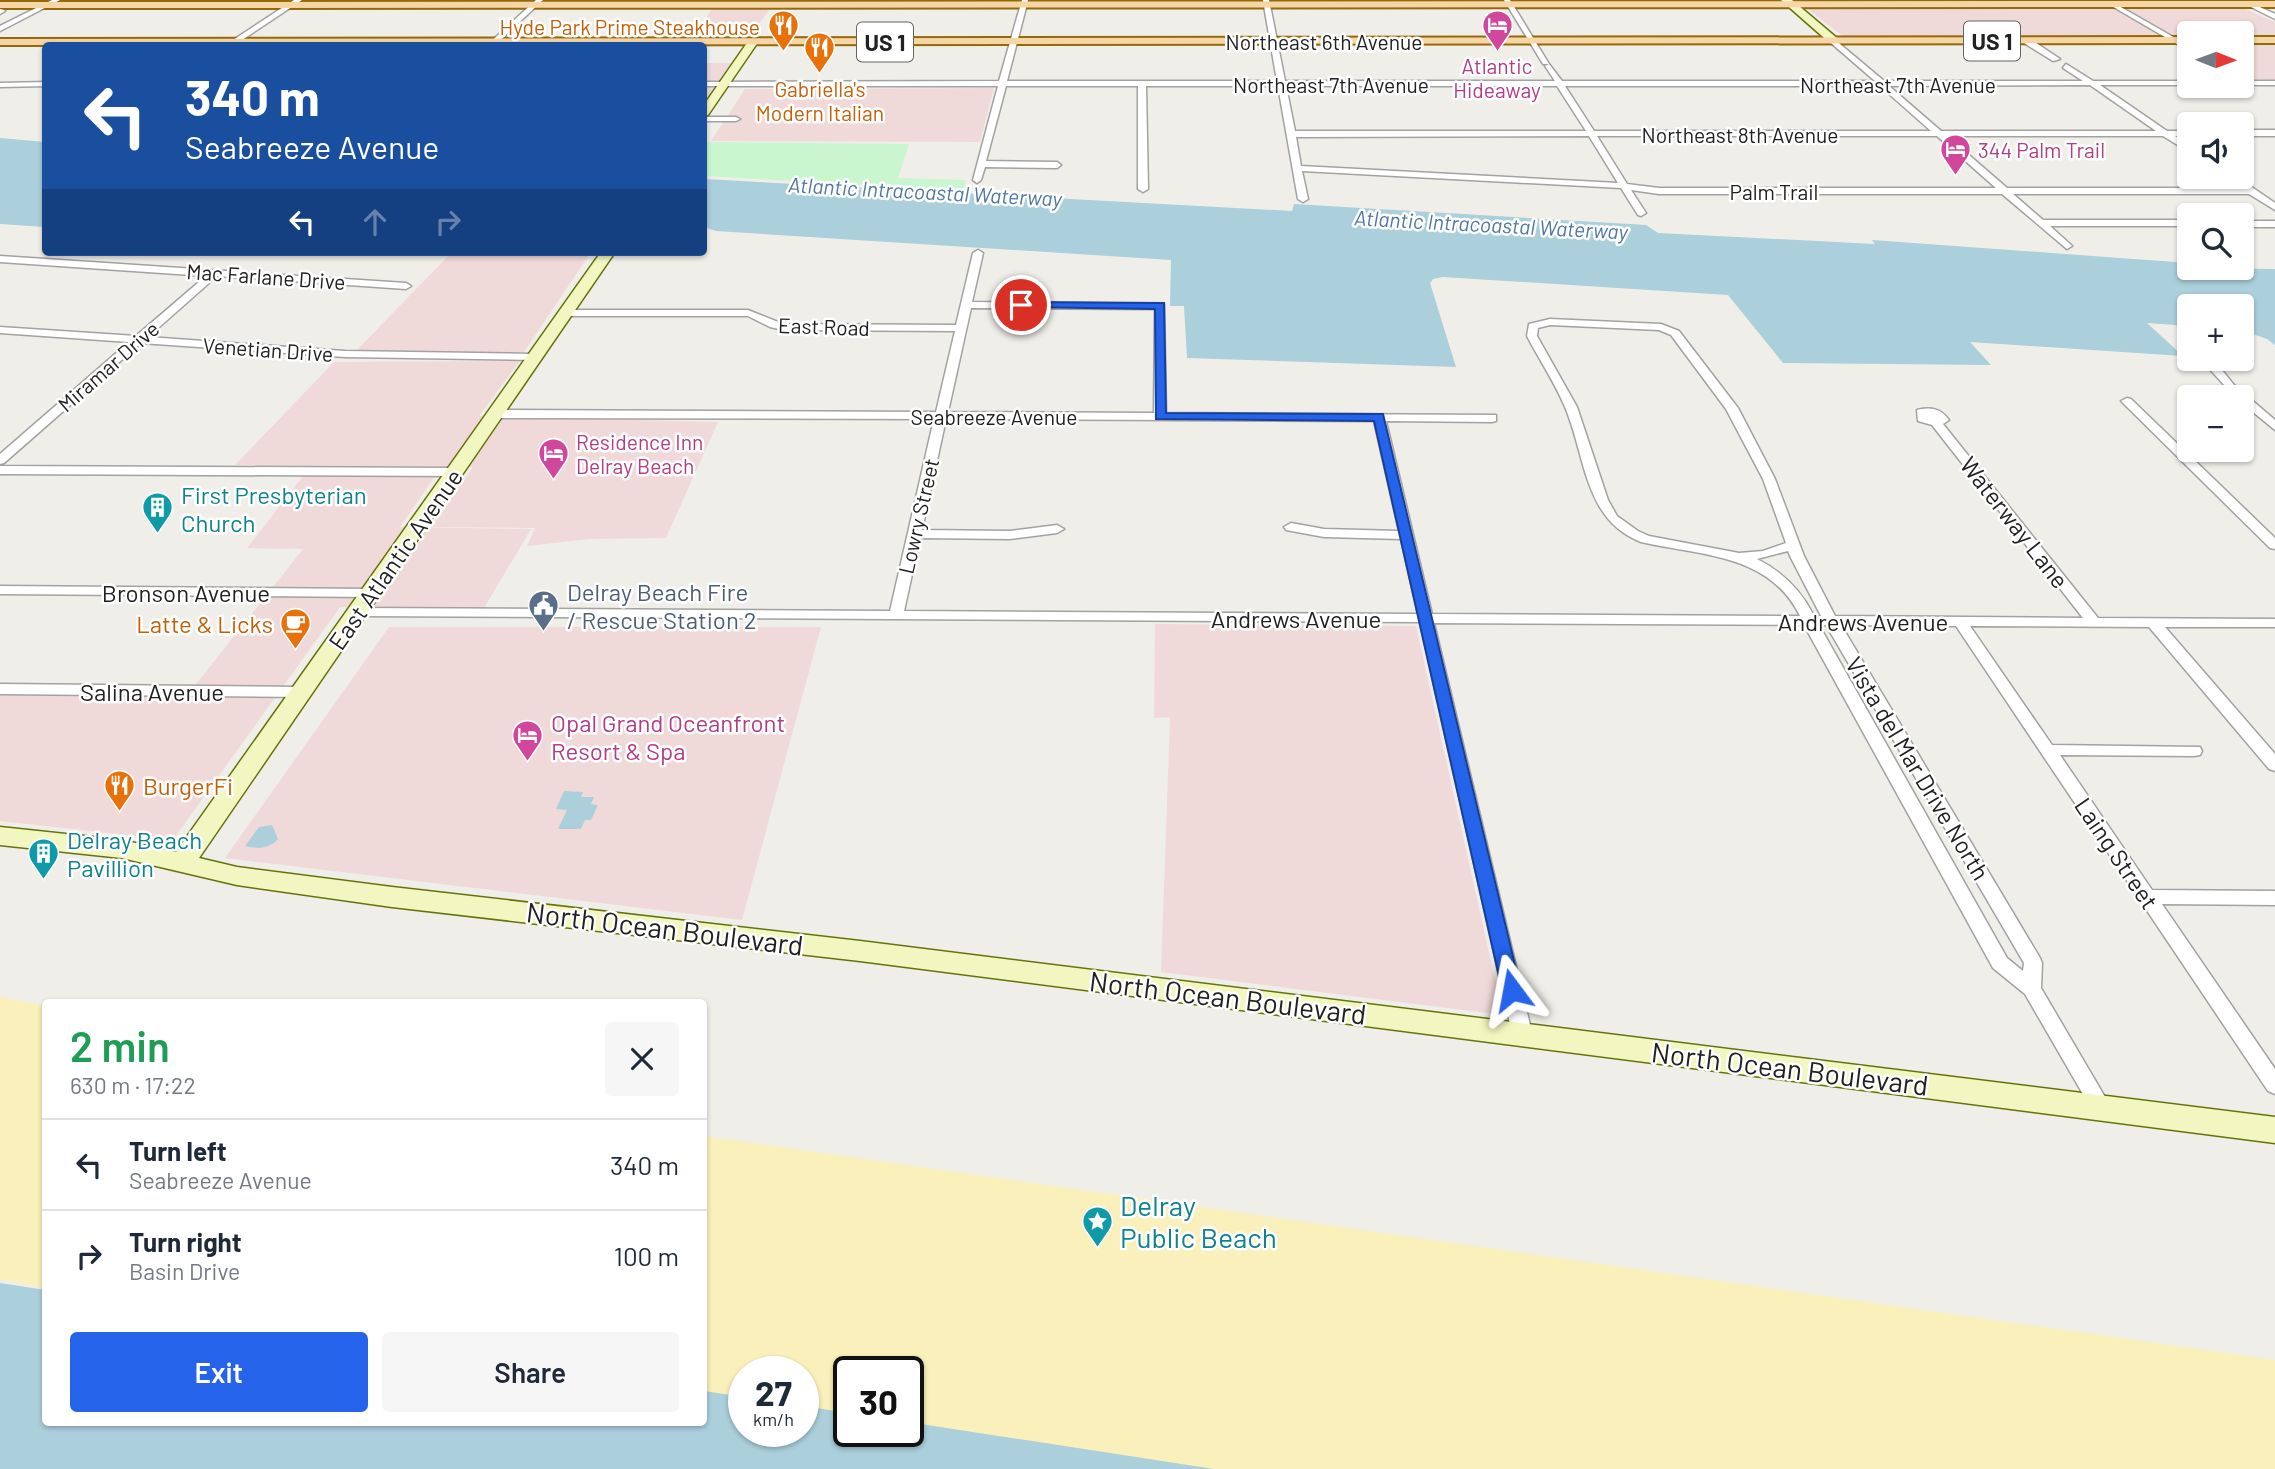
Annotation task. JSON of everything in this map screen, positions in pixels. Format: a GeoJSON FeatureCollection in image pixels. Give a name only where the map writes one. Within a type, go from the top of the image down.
{"type":"FeatureCollection","features":[{"type":"Feature","properties":{"kind":"main road","name":"US 1"},"geometry":{"type":"LineString","coordinates":[[1,9],[52,2],[2275,4]]}},
{"type":"Feature","properties":{"kind":"main road"},"geometry":{"type":"LineString","coordinates":[[707,109],[781,2]]}},
{"type":"Feature","properties":{"kind":"main road"},"geometry":{"type":"LineString","coordinates":[[1788,2],[1834,41]]}},
{"type":"Feature","properties":{"kind":"main road","name":"Northeast 6th Avenue"},"geometry":{"type":"LineString","coordinates":[[754,42],[2174,40]]}},
{"type":"Feature","properties":{"kind":"main road"},"geometry":{"type":"LineString","coordinates":[[2254,40],[2275,40]]}},
{"type":"Feature","properties":{"kind":"main road","name":"US 1"},"geometry":{"type":"LineString","coordinates":[[0,42],[42,42]]}},
{"type":"Feature","properties":{"kind":"main road","name":"US 1"},"geometry":{"type":"LineString","coordinates":[[707,42],[754,42]]}},
{"type":"Feature","properties":{"kind":"main road","name":"East Atlantic Avenue"},"geometry":{"type":"LineString","coordinates":[[181,864],[605,256]]}},
{"type":"Feature","properties":{"kind":"main road","name":"North Ocean Boulevard"},"geometry":{"type":"LineString","coordinates":[[0,835],[122,849],[237,876],[392,897],[654,926],[2275,1129]]}},
{"type":"Feature","properties":{"kind":"street"},"geometry":{"type":"LineString","coordinates":[[0,29],[52,2]]}},
{"type":"Feature","properties":{"kind":"street"},"geometry":{"type":"LineString","coordinates":[[233,42],[295,2]]}},
{"type":"Feature","properties":{"kind":"street"},"geometry":{"type":"LineString","coordinates":[[493,42],[538,2]]}},
{"type":"Feature","properties":{"kind":"street"},"geometry":{"type":"LineString","coordinates":[[977,180],[1025,2]]}},
{"type":"Feature","properties":{"kind":"street"},"geometry":{"type":"LineString","coordinates":[[1266,2],[1303,199]]}},
{"type":"Feature","properties":{"kind":"street"},"geometry":{"type":"LineString","coordinates":[[1508,2],[1641,213]]}},
{"type":"Feature","properties":{"kind":"street"},"geometry":{"type":"LineString","coordinates":[[2112,4],[2177,42]]}},
{"type":"Feature","properties":{"kind":"street"},"geometry":{"type":"LineString","coordinates":[[2249,4],[2275,17]]}},
{"type":"Feature","properties":{"kind":"street"},"geometry":{"type":"LineString","coordinates":[[1834,41],[2067,246]]}},
{"type":"Feature","properties":{"kind":"street"},"geometry":{"type":"LineString","coordinates":[[2027,41],[2056,60]]}},
{"type":"Feature","properties":{"kind":"street"},"geometry":{"type":"LineString","coordinates":[[2066,66],[2177,141]]}},
{"type":"Feature","properties":{"kind":"street"},"geometry":{"type":"LineString","coordinates":[[2254,82],[2275,83]]}},
{"type":"Feature","properties":{"kind":"street","name":"Northeast 7th Avenue"},"geometry":{"type":"LineString","coordinates":[[707,84],[2177,83]]}},
{"type":"Feature","properties":{"kind":"street"},"geometry":{"type":"LineString","coordinates":[[1142,84],[1143,189]]}},
{"type":"Feature","properties":{"kind":"street"},"geometry":{"type":"LineString","coordinates":[[0,85],[42,85]]}},
{"type":"Feature","properties":{"kind":"street"},"geometry":{"type":"LineString","coordinates":[[707,119],[736,119]]}},
{"type":"Feature","properties":{"kind":"street","name":"Northeast 8th Avenue"},"geometry":{"type":"LineString","coordinates":[[1291,134],[2177,133]]}},
{"type":"Feature","properties":{"kind":"street"},"geometry":{"type":"LineString","coordinates":[[2254,133],[2275,133]]}},
{"type":"Feature","properties":{"kind":"street"},"geometry":{"type":"LineString","coordinates":[[982,164],[1057,165]]}},
{"type":"Feature","properties":{"kind":"street","name":"Palm Trail"},"geometry":{"type":"LineString","coordinates":[[1297,168],[1625,186],[1659,191],[2252,191]]}},
{"type":"Feature","properties":{"kind":"street"},"geometry":{"type":"LineString","coordinates":[[2249,189],[2275,206]]}},
{"type":"Feature","properties":{"kind":"street"},"geometry":{"type":"LineString","coordinates":[[2041,223],[2177,223]]}},
{"type":"Feature","properties":{"kind":"street"},"geometry":{"type":"LineString","coordinates":[[2254,224],[2275,224]]}},
{"type":"Feature","properties":{"kind":"street","name":"Lowry Street"},"geometry":{"type":"LineString","coordinates":[[896,616],[978,253]]}},
{"type":"Feature","properties":{"kind":"street","name":"Mac Farlane Drive"},"geometry":{"type":"LineString","coordinates":[[0,259],[406,286]]}},
{"type":"Feature","properties":{"kind":"street","name":"Miramar Drive"},"geometry":{"type":"LineString","coordinates":[[0,460],[215,273]]}},
{"type":"Feature","properties":{"kind":"street"},"geometry":{"type":"LineString","coordinates":[[966,305],[1160,306],[1160,416]]}},
{"type":"Feature","properties":{"kind":"street","name":"East Road"},"geometry":{"type":"LineString","coordinates":[[566,313],[748,313],[760,316],[772,326],[961,328]]}},
{"type":"Feature","properties":{"kind":"street","name":"Vista del Mar Drive North"},"geometry":{"type":"LineString","coordinates":[[2032,989],[2033,963],[1831,621],[1793,545],[1769,479],[1751,442],[1705,369],[1675,333],[1661,327],[1631,323],[1538,324],[1531,330],[1532,336],[1571,407],[1602,500],[1612,518],[1633,534],[1741,557],[1774,573],[1791,587],[2000,963],[2032,989],[2102,1109]]}},
{"type":"Feature","properties":{"kind":"street","name":"Venetian Drive"},"geometry":{"type":"LineString","coordinates":[[0,330],[345,354],[536,357]]}},
{"type":"Feature","properties":{"kind":"street"},"geometry":{"type":"LineString","coordinates":[[2220,371],[2230,387],[2275,426]]}},
{"type":"Feature","properties":{"kind":"street"},"geometry":{"type":"LineString","coordinates":[[2127,401],[2275,545]]}},
{"type":"Feature","properties":{"kind":"street","name":"Seabreeze Avenue"},"geometry":{"type":"LineString","coordinates":[[496,414],[1492,418]]}},
{"type":"Feature","properties":{"kind":"street"},"geometry":{"type":"LineString","coordinates":[[1379,417],[1522,1033]]}},
{"type":"Feature","properties":{"kind":"street","name":"Waterway Lane"},"geometry":{"type":"LineString","coordinates":[[1936,422],[2094,622]]}},
{"type":"Feature","properties":{"kind":"street"},"geometry":{"type":"LineString","coordinates":[[0,470],[455,472]]}},
{"type":"Feature","properties":{"kind":"street"},"geometry":{"type":"LineString","coordinates":[[1291,527],[1324,533],[1406,535]]}},
{"type":"Feature","properties":{"kind":"street"},"geometry":{"type":"LineString","coordinates":[[914,534],[1010,535],[1057,529]]}},
{"type":"Feature","properties":{"kind":"street"},"geometry":{"type":"LineString","coordinates":[[1741,557],[1765,555],[1793,545]]}},
{"type":"Feature","properties":{"kind":"street","name":"Bronson Avenue"},"geometry":{"type":"LineString","coordinates":[[0,590],[372,593]]}},
{"type":"Feature","properties":{"kind":"street","name":"Andrews Avenue"},"geometry":{"type":"LineString","coordinates":[[358,612],[2275,623]]}},
{"type":"Feature","properties":{"kind":"street","name":"Laing Street"},"geometry":{"type":"LineString","coordinates":[[1960,621],[2275,1084]]}},
{"type":"Feature","properties":{"kind":"street"},"geometry":{"type":"LineString","coordinates":[[2153,622],[2275,765]]}},
{"type":"Feature","properties":{"kind":"street","name":"Salina Avenue"},"geometry":{"type":"LineString","coordinates":[[0,689],[303,692]]}},
{"type":"Feature","properties":{"kind":"street"},"geometry":{"type":"LineString","coordinates":[[2047,750],[2194,751]]}},
{"type":"Feature","properties":{"kind":"street"},"geometry":{"type":"LineString","coordinates":[[2147,897],[2275,898]]}},
{"type":"Feature","properties":{"kind":"shaded area"},"geometry":{"type":"Polygon","coordinates":[[[718,0],[777,0],[747,39],[697,39],[709,25],[704,21],[718,0]]]}},
{"type":"Feature","properties":{"kind":"shaded area"},"geometry":{"type":"Polygon","coordinates":[[[2239,6],[2275,22],[2275,82],[2254,81],[2254,21],[2177,21],[2177,37],[1845,38],[1805,7],[2239,6]]]}},
{"type":"Feature","properties":{"kind":"shaded area"},"geometry":{"type":"Polygon","coordinates":[[[707,63],[732,63],[707,100],[707,63]]]}},
{"type":"Feature","properties":{"kind":"shaded area"},"geometry":{"type":"Polygon","coordinates":[[[994,88],[980,142],[711,141],[745,89],[994,88]]]}},
{"type":"Feature","properties":{"kind":"shaded area"},"geometry":{"type":"Polygon","coordinates":[[[448,256],[588,256],[524,352],[355,352],[448,256]]]}},
{"type":"Feature","properties":{"kind":"shaded area"},"geometry":{"type":"Polygon","coordinates":[[[520,361],[479,416],[718,422],[666,538],[589,539],[527,546],[535,528],[432,527],[473,467],[235,465],[334,362],[520,361]]]}},
{"type":"Feature","properties":{"kind":"shaded area"},"geometry":{"type":"Polygon","coordinates":[[[304,475],[435,476],[400,527],[531,529],[484,608],[340,607],[173,840],[0,821],[0,695],[189,693],[303,549],[247,548],[304,475]]]}},
{"type":"Feature","properties":{"kind":"shaded area"},"geometry":{"type":"Polygon","coordinates":[[[1155,624],[1416,626],[1503,1015],[1161,972],[1170,717],[1154,718],[1155,624]]]}},
{"type":"Feature","properties":{"kind":"shaded area"},"geometry":{"type":"Polygon","coordinates":[[[389,627],[821,627],[742,920],[225,858],[389,627]]]}},
{"type":"Feature","properties":{"kind":"sand"},"geometry":{"type":"Polygon","coordinates":[[[0,997],[42,1005],[42,1287],[0,1279],[0,997]]]}},
{"type":"Feature","properties":{"kind":"sand","name":"Delray Public Beach"},"geometry":{"type":"Polygon","coordinates":[[[707,1136],[2275,1360],[2275,1469],[919,1469],[812,1447],[819,1447],[819,1356],[728,1356],[728,1430],[707,1425],[707,1136]]]}},
{"type":"Feature","properties":{"kind":"green space"},"geometry":{"type":"Polygon","coordinates":[[[707,142],[909,144],[898,178],[966,180],[963,191],[707,176],[707,142]]]}},
{"type":"Feature","properties":{"kind":"water"},"geometry":{"type":"Polygon","coordinates":[[[0,138],[42,142],[42,227],[0,224],[0,138]]]}},
{"type":"Feature","properties":{"kind":"water","name":"Atlantic Intracoastal Waterway"},"geometry":{"type":"Polygon","coordinates":[[[707,179],[1292,211],[1294,204],[1646,225],[1658,233],[1875,244],[1872,240],[2177,262],[2177,280],[2254,280],[2254,269],[2275,269],[2275,345],[2254,334],[2254,294],[2177,294],[2177,325],[2147,323],[2177,350],[2177,356],[1970,342],[1991,365],[1783,363],[1728,295],[1443,277],[1433,279],[1430,283],[1456,367],[1187,358],[1184,306],[1170,306],[1171,260],[716,231],[707,228],[707,179]]]}},
{"type":"Feature","properties":{"kind":"water"},"geometry":{"type":"Polygon","coordinates":[[[564,791],[583,792],[581,797],[594,797],[591,804],[598,805],[591,820],[585,820],[581,829],[558,829],[567,810],[556,809],[564,791]]]}},
{"type":"Feature","properties":{"kind":"water"},"geometry":{"type":"Polygon","coordinates":[[[272,825],[278,839],[275,842],[263,847],[245,846],[259,827],[272,825]]]}},
{"type":"Feature","properties":{"kind":"water"},"geometry":{"type":"Polygon","coordinates":[[[0,1283],[42,1290],[42,1426],[707,1426],[707,1391],[728,1395],[728,1447],[819,1447],[819,1408],[833,1411],[833,1447],[924,1447],[924,1424],[1214,1469],[0,1469],[0,1283]]]}},
{"type":"Feature","properties":{"kind":"place","name":"Atlantic Hideaway"},"geometry":{"type":"Point","coordinates":[1497,52]}},
{"type":"Feature","properties":{"kind":"place","name":"Hyde Park Prime Steakhouse"},"geometry":{"type":"Point","coordinates":[783,53]}},
{"type":"Feature","properties":{"kind":"place","name":"Gabriella's Modern Italian"},"geometry":{"type":"Point","coordinates":[820,75]}},
{"type":"Feature","properties":{"kind":"place","name":"344 Palm Trail"},"geometry":{"type":"Point","coordinates":[1955,176]}},
{"type":"Feature","properties":{"kind":"place","name":"Residence Inn Delray Beach"},"geometry":{"type":"Point","coordinates":[553,480]}},
{"type":"Feature","properties":{"kind":"place","name":"First Presbyterian Church"},"geometry":{"type":"Point","coordinates":[158,535]}},
{"type":"Feature","properties":{"kind":"place","name":"Delray Beach Fire / Rescue Station 2"},"geometry":{"type":"Point","coordinates":[544,632]}},
{"type":"Feature","properties":{"kind":"place","name":"Latte & Licks"},"geometry":{"type":"Point","coordinates":[296,650]}},
{"type":"Feature","properties":{"kind":"place","name":"Opal Grand Oceanfront Resort & Spa"},"geometry":{"type":"Point","coordinates":[528,763]}},
{"type":"Feature","properties":{"kind":"place","name":"BurgerFi"},"geometry":{"type":"Point","coordinates":[120,812]}},
{"type":"Feature","properties":{"kind":"place","name":"Delray Beach Pavillion"},"geometry":{"type":"Point","coordinates":[44,880]}},
{"type":"Feature","properties":{"kind":"place","name":"Delray Public Beach"},"geometry":{"type":"Point","coordinates":[1097,1248]}},
{"type":"Feature","properties":{"kind":"route"},"geometry":{"type":"LineString","coordinates":[[1021,305],[1160,306],[1160,416],[1379,417],[1512,990]]}}]}
